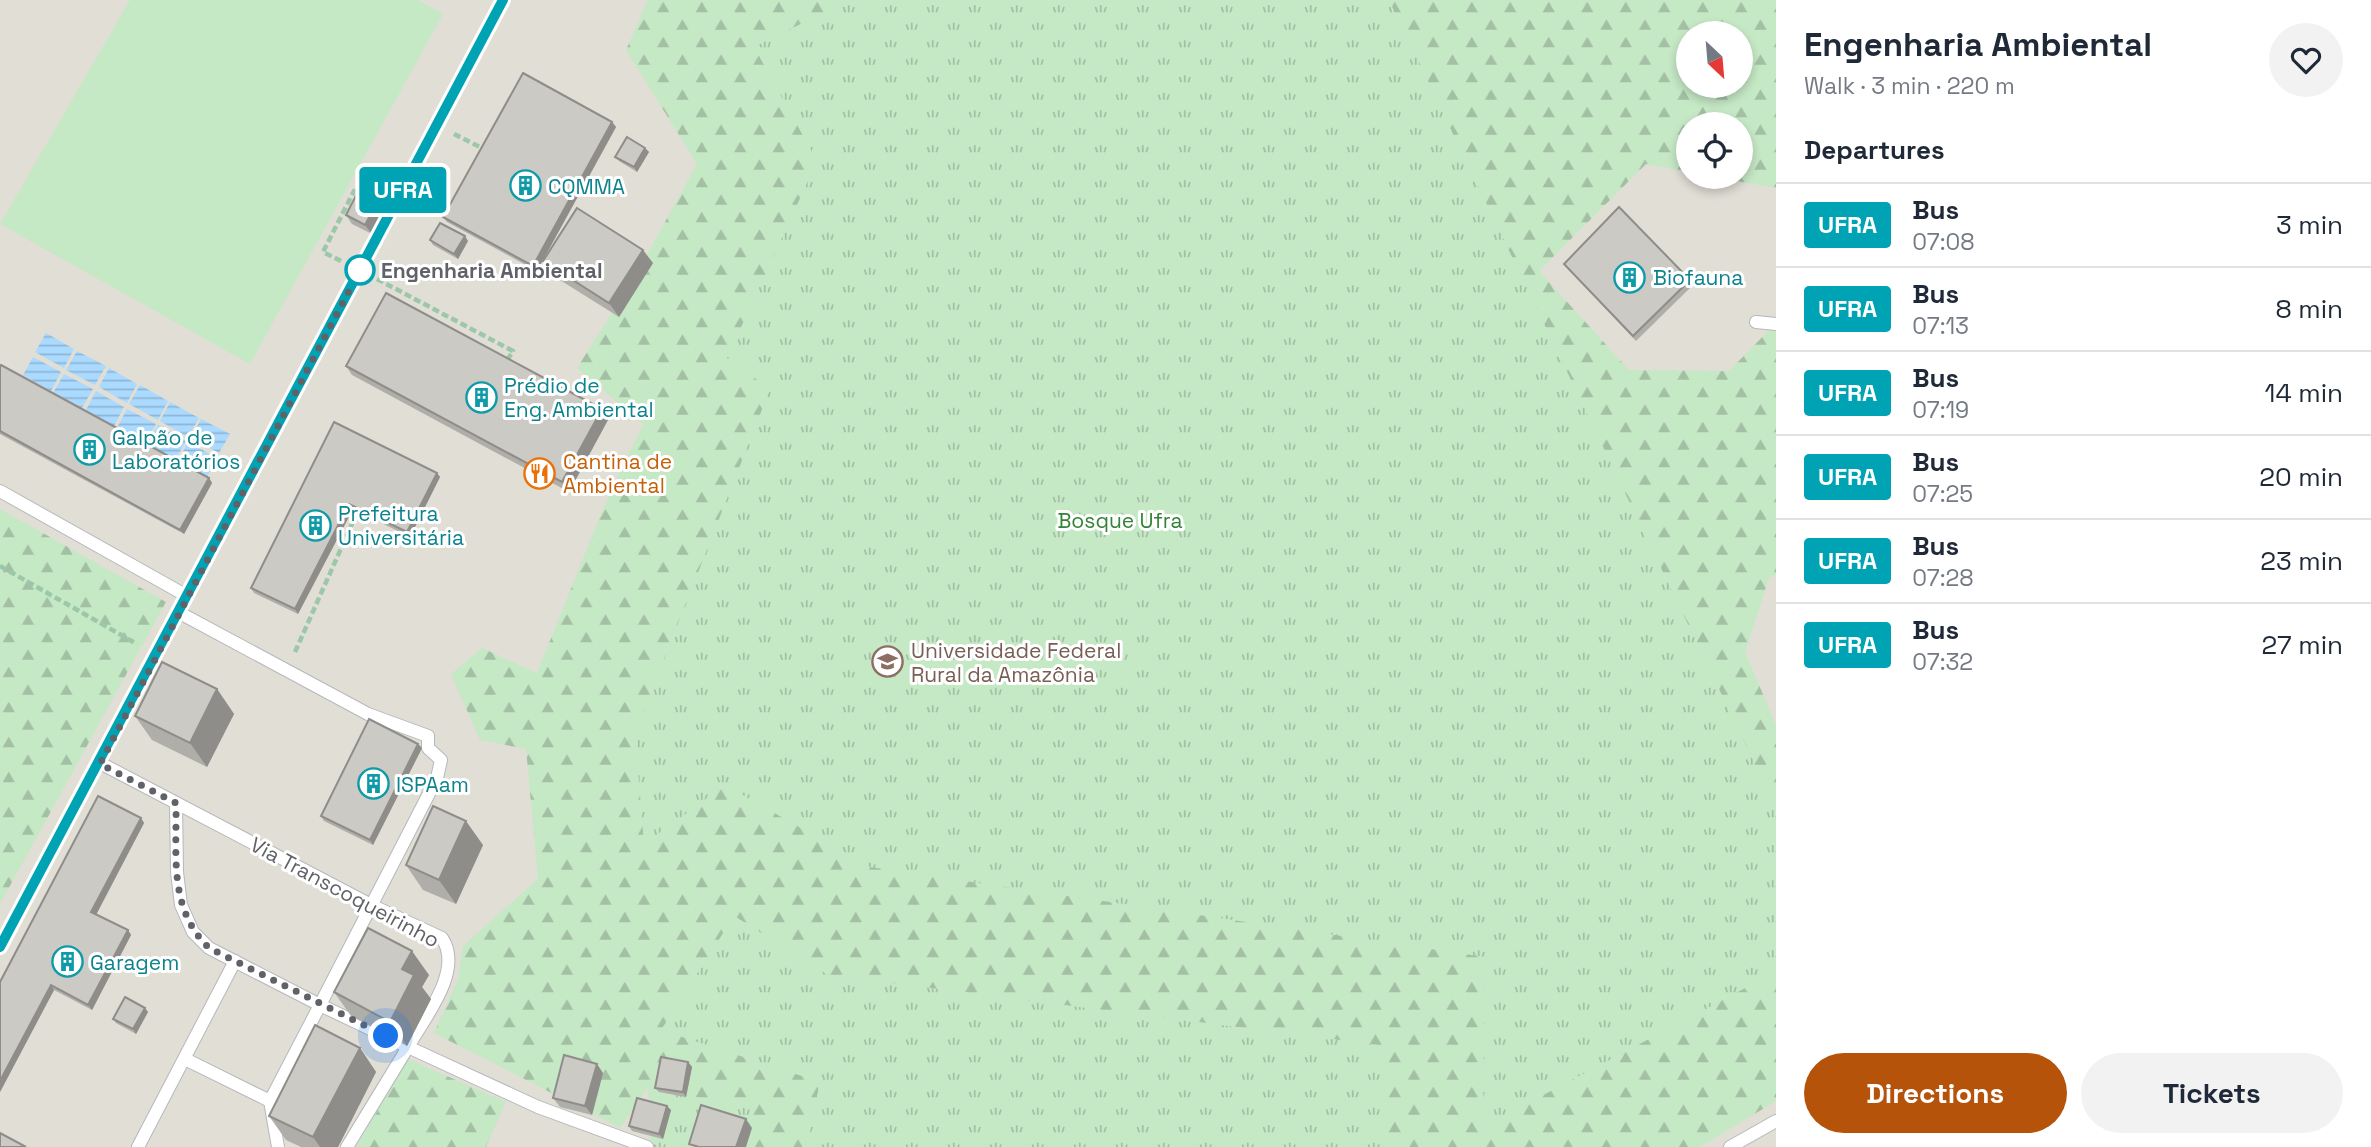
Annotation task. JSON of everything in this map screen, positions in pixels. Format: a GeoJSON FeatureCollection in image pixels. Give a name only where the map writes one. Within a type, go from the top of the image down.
{"type":"FeatureCollection","features":[{"type":"Feature","properties":{"kind":"lane"},"geometry":{"type":"LineString","coordinates":[[0,947],[100,764],[503,0]]}},
{"type":"Feature","properties":{"kind":"lane"},"geometry":{"type":"LineString","coordinates":[[1756,322],[1776,324]]}},
{"type":"Feature","properties":{"kind":"lane"},"geometry":{"type":"LineString","coordinates":[[0,491],[187,596]]}},
{"type":"Feature","properties":{"kind":"lane"},"geometry":{"type":"LineString","coordinates":[[178,612],[368,714],[428,736],[428,748],[441,760],[437,778],[373,906],[270,1101],[278,1147]]}},
{"type":"Feature","properties":{"kind":"lane","name":"Via Transcoqueirinho"},"geometry":{"type":"LineString","coordinates":[[100,764],[373,906],[442,938],[448,947],[450,966],[408,1047]]}},
{"type":"Feature","properties":{"kind":"lane"},"geometry":{"type":"LineString","coordinates":[[176,803],[177,872],[181,905],[192,932],[209,948],[320,1005],[538,1107],[647,1147]]}},
{"type":"Feature","properties":{"kind":"lane"},"geometry":{"type":"LineString","coordinates":[[138,1147],[235,961]]}},
{"type":"Feature","properties":{"kind":"lane"},"geometry":{"type":"LineString","coordinates":[[347,1147],[408,1047]]}},
{"type":"Feature","properties":{"kind":"lane"},"geometry":{"type":"LineString","coordinates":[[185,1059],[270,1101]]}},
{"type":"Feature","properties":{"kind":"lane"},"geometry":{"type":"LineString","coordinates":[[1730,1147],[1776,1121]]}},
{"type":"Feature","properties":{"kind":"path"},"geometry":{"type":"LineString","coordinates":[[437,126],[486,150]]}},
{"type":"Feature","properties":{"kind":"path"},"geometry":{"type":"LineString","coordinates":[[367,197],[354,191],[323,252],[513,351],[506,363]]}},
{"type":"Feature","properties":{"kind":"path"},"geometry":{"type":"LineString","coordinates":[[286,672],[355,517],[348,513]]}},
{"type":"Feature","properties":{"kind":"path"},"geometry":{"type":"LineString","coordinates":[[0,566],[156,654]]}},
{"type":"Feature","properties":{"kind":"shaded area","name":"Bosque Ufra"},"geometry":{"type":"Polygon","coordinates":[[[0,0],[1776,0],[1776,1147],[0,1147],[0,0]]]}},
{"type":"Feature","properties":{"kind":"green space"},"geometry":{"type":"Polygon","coordinates":[[[130,0],[418,0],[443,14],[250,364],[0,224],[130,0]]]}},
{"type":"Feature","properties":{"kind":"green space","name":"Bosque Ufra"},"geometry":{"type":"Polygon","coordinates":[[[648,0],[1776,0],[1776,188],[1753,184],[1753,112],[1676,112],[1676,170],[1646,164],[1539,271],[1629,370],[1729,371],[1776,323],[1776,574],[1769,578],[1745,652],[1776,725],[1776,1101],[1700,1147],[1370,1147],[1378,1045],[828,975],[734,916],[820,1082],[807,1147],[745,1147],[752,1110],[649,1086],[620,1128],[434,1033],[458,980],[463,946],[538,879],[526,749],[480,740],[451,674],[482,648],[537,673],[603,509],[643,424],[577,368],[633,280],[697,164],[626,50],[648,0]]]}},
{"type":"Feature","properties":{"kind":"green space","name":"Bosque Ufra"},"geometry":{"type":"Polygon","coordinates":[[[849,0],[1389,0],[1776,808],[1776,982],[1753,984],[1483,1127],[1485,957],[870,867],[725,785],[644,844],[635,733],[770,389],[727,358],[817,161],[754,47],[849,0]]]}},
{"type":"Feature","properties":{"kind":"green space"},"geometry":{"type":"Polygon","coordinates":[[[0,509],[166,602],[0,904],[0,509]]]}},
{"type":"Feature","properties":{"kind":"green space"},"geometry":{"type":"Polygon","coordinates":[[[734,916],[828,975],[1378,1045],[1389,1147],[807,1147],[820,1082],[661,1030],[734,916]]]}},
{"type":"Feature","properties":{"kind":"green space"},"geometry":{"type":"Polygon","coordinates":[[[408,1059],[506,1102],[486,1147],[356,1147],[408,1059]]]}},
{"type":"Feature","properties":{"kind":"green space"},"geometry":{"type":"Polygon","coordinates":[[[648,1086],[753,1110],[745,1147],[651,1147],[648,1086]]]}},
{"type":"Feature","properties":{"kind":"water"},"geometry":{"type":"Polygon","coordinates":[[[46,333],[74,349],[64,368],[35,352],[46,333]]]}},
{"type":"Feature","properties":{"kind":"water"},"geometry":{"type":"Polygon","coordinates":[[[77,351],[106,366],[95,385],[66,370],[77,351]]]}},
{"type":"Feature","properties":{"kind":"water"},"geometry":{"type":"Polygon","coordinates":[[[33,357],[61,372],[51,391],[23,375],[33,357]]]}},
{"type":"Feature","properties":{"kind":"water"},"geometry":{"type":"Polygon","coordinates":[[[109,368],[137,384],[127,403],[99,387],[109,368]]]}},
{"type":"Feature","properties":{"kind":"water"},"geometry":{"type":"Polygon","coordinates":[[[64,374],[93,389],[82,408],[53,393],[64,374]]]}},
{"type":"Feature","properties":{"kind":"water"},"geometry":{"type":"Polygon","coordinates":[[[140,385],[168,401],[158,420],[129,404],[140,385]]]}},
{"type":"Feature","properties":{"kind":"water"},"geometry":{"type":"Polygon","coordinates":[[[96,391],[124,407],[114,426],[86,410],[96,391]]]}},
{"type":"Feature","properties":{"kind":"water"},"geometry":{"type":"Polygon","coordinates":[[[170,402],[199,418],[188,437],[160,421],[170,402]]]}},
{"type":"Feature","properties":{"kind":"water"},"geometry":{"type":"Polygon","coordinates":[[[127,409],[156,424],[145,443],[117,428],[127,409]]]}},
{"type":"Feature","properties":{"kind":"water"},"geometry":{"type":"Polygon","coordinates":[[[201,419],[230,434],[219,453],[191,438],[201,419]]]}},
{"type":"Feature","properties":{"kind":"water"},"geometry":{"type":"Polygon","coordinates":[[[158,425],[186,441],[175,460],[147,444],[158,425]]]}},
{"type":"Feature","properties":{"kind":"water"},"geometry":{"type":"Polygon","coordinates":[[[188,442],[217,458],[207,477],[178,461],[188,442]]]}},
{"type":"Feature","properties":{"kind":"building","name":"CQMMA"},"geometry":{"type":"Polygon","coordinates":[[[523,73],[612,122],[533,266],[443,217],[523,73]]]}},
{"type":"Feature","properties":{"kind":"building"},"geometry":{"type":"Polygon","coordinates":[[[627,137],[645,148],[634,167],[615,157],[627,137]]]}},
{"type":"Feature","properties":{"kind":"building"},"geometry":{"type":"Polygon","coordinates":[[[369,170],[389,180],[365,225],[346,215],[369,170]]]}},
{"type":"Feature","properties":{"kind":"building","name":"Biofauna"},"geometry":{"type":"Polygon","coordinates":[[[1619,207],[1690,280],[1633,336],[1564,264],[1619,207]]]}},
{"type":"Feature","properties":{"kind":"building"},"geometry":{"type":"Polygon","coordinates":[[[577,208],[643,250],[609,303],[543,261],[577,208]]]}},
{"type":"Feature","properties":{"kind":"building"},"geometry":{"type":"Polygon","coordinates":[[[440,223],[465,236],[454,254],[430,240],[440,223]]]}},
{"type":"Feature","properties":{"kind":"building","name":"Prédio de Eng. Ambiental"},"geometry":{"type":"Polygon","coordinates":[[[386,293],[602,409],[562,482],[346,366],[386,293]]]}},
{"type":"Feature","properties":{"kind":"building","name":"Galpão de Laboratórios"},"geometry":{"type":"Polygon","coordinates":[[[1,365],[209,478],[180,530],[0,431],[1,365]]]}},
{"type":"Feature","properties":{"kind":"building","name":"Prefeitura Universitária"},"geometry":{"type":"Polygon","coordinates":[[[334,422],[437,473],[407,532],[349,504],[295,609],[251,588],[334,422]]]}},
{"type":"Feature","properties":{"kind":"building"},"geometry":{"type":"Polygon","coordinates":[[[162,662],[217,689],[190,743],[135,716],[162,662]]]}},
{"type":"Feature","properties":{"kind":"building","name":"ISPAam"},"geometry":{"type":"Polygon","coordinates":[[[369,719],[418,744],[370,840],[321,816],[369,719]]]}},
{"type":"Feature","properties":{"kind":"building","name":"Garagem"},"geometry":{"type":"Polygon","coordinates":[[[98,796],[141,818],[91,912],[128,930],[88,1005],[51,985],[0,1081],[0,982],[98,796]]]}},
{"type":"Feature","properties":{"kind":"building"},"geometry":{"type":"Polygon","coordinates":[[[433,806],[466,821],[439,880],[406,865],[433,806]]]}},
{"type":"Feature","properties":{"kind":"building"},"geometry":{"type":"Polygon","coordinates":[[[368,928],[412,951],[402,969],[414,975],[390,1022],[334,992],[368,928]]]}},
{"type":"Feature","properties":{"kind":"building"},"geometry":{"type":"Polygon","coordinates":[[[125,997],[145,1008],[133,1029],[113,1019],[125,997]]]}},
{"type":"Feature","properties":{"kind":"building"},"geometry":{"type":"Polygon","coordinates":[[[315,1025],[360,1048],[313,1137],[269,1116],[315,1025]]]}},
{"type":"Feature","properties":{"kind":"building"},"geometry":{"type":"Polygon","coordinates":[[[564,1055],[597,1064],[585,1106],[553,1098],[564,1055]]]}},
{"type":"Feature","properties":{"kind":"building"},"geometry":{"type":"Polygon","coordinates":[[[661,1057],[688,1062],[683,1092],[655,1088],[661,1057]]]}},
{"type":"Feature","properties":{"kind":"building"},"geometry":{"type":"Polygon","coordinates":[[[637,1098],[667,1106],[659,1134],[629,1126],[637,1098]]]}},
{"type":"Feature","properties":{"kind":"building"},"geometry":{"type":"Polygon","coordinates":[[[701,1105],[746,1119],[736,1147],[699,1147],[689,1144],[701,1105]]]}},
{"type":"Feature","properties":{"kind":"building"},"geometry":{"type":"Polygon","coordinates":[[[0,1133],[26,1147],[0,1147],[0,1133]]]}},
{"type":"Feature","properties":{"kind":"bus line","name":"UFRA"},"geometry":{"type":"LineString","coordinates":[[0,947],[100,764],[503,0]]}},
{"type":"Feature","properties":{"kind":"place","name":"CQMMA"},"geometry":{"type":"Point","coordinates":[525,186]}},
{"type":"Feature","properties":{"kind":"place","name":"Engenharia Ambiental"},"geometry":{"type":"Point","coordinates":[360,270]}},
{"type":"Feature","properties":{"kind":"place","name":"Biofauna"},"geometry":{"type":"Point","coordinates":[1630,277]}},
{"type":"Feature","properties":{"kind":"place","name":"Prédio de Eng. Ambiental"},"geometry":{"type":"Point","coordinates":[481,397]}},
{"type":"Feature","properties":{"kind":"place","name":"Galpão de Laboratórios"},"geometry":{"type":"Point","coordinates":[89,449]}},
{"type":"Feature","properties":{"kind":"place","name":"Cantina de Ambiental"},"geometry":{"type":"Point","coordinates":[540,473]}},
{"type":"Feature","properties":{"kind":"place","name":"Prefeitura Universitária"},"geometry":{"type":"Point","coordinates":[315,525]}},
{"type":"Feature","properties":{"kind":"place","name":"Universidade Federal Rural da Amazônia"},"geometry":{"type":"Point","coordinates":[888,662]}},
{"type":"Feature","properties":{"kind":"place","name":"ISPAam"},"geometry":{"type":"Point","coordinates":[373,784]}},
{"type":"Feature","properties":{"kind":"place","name":"Garagem"},"geometry":{"type":"Point","coordinates":[67,962]}},
{"type":"Feature","properties":{"kind":"route"},"geometry":{"type":"LineString","coordinates":[[360,270],[100,764],[176,803],[177,872],[181,905],[192,932],[209,948],[386,1036]]}}]}
